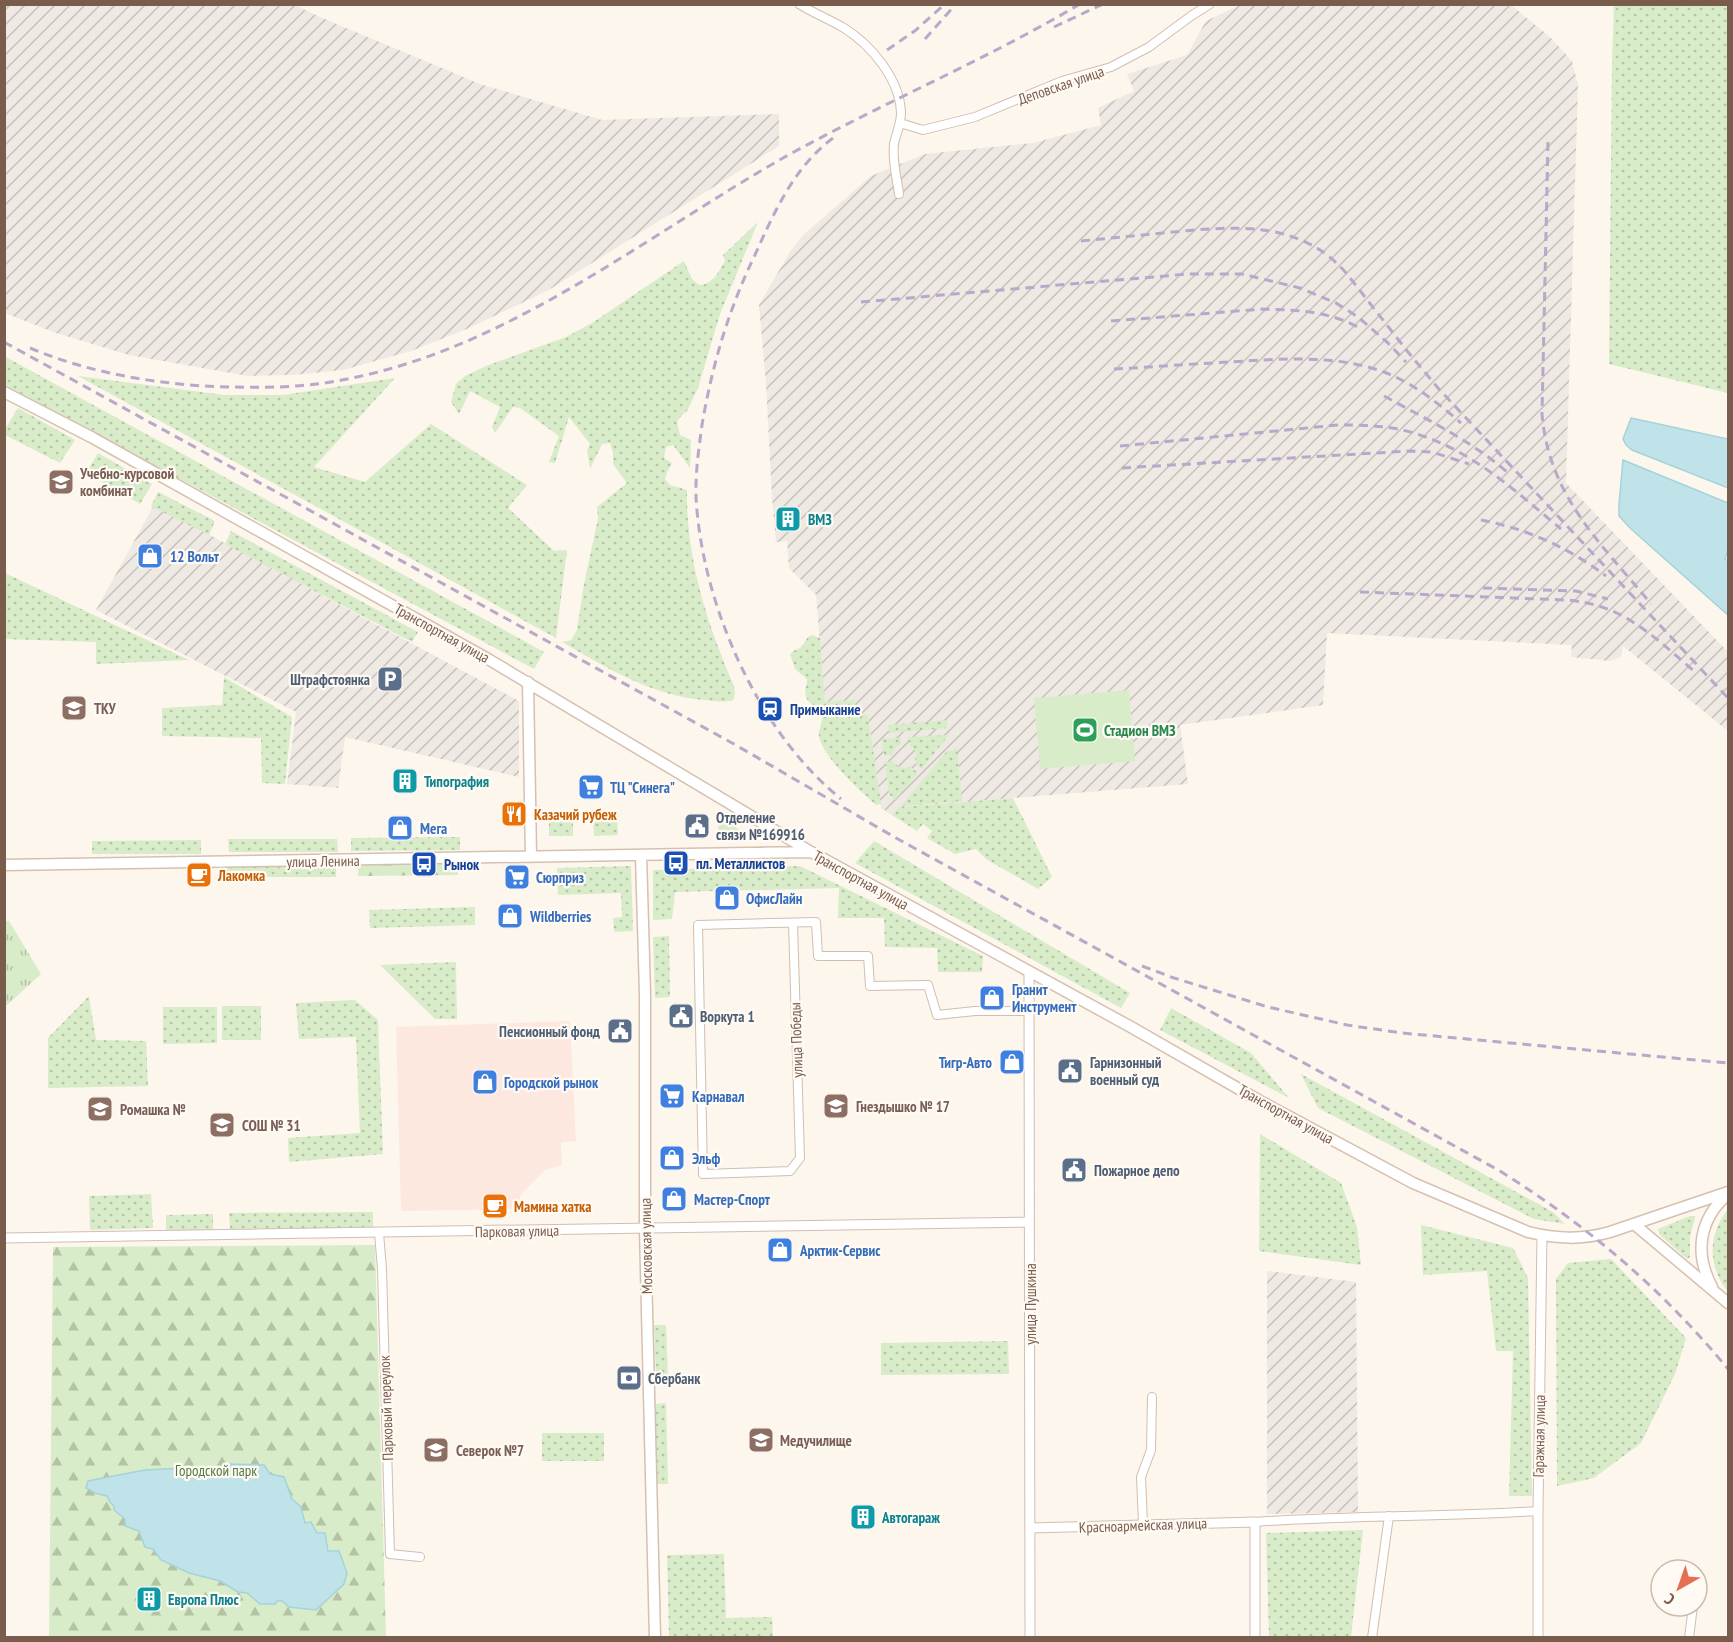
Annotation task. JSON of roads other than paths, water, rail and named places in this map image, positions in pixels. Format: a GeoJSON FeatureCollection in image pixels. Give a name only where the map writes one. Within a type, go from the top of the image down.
{"type":"FeatureCollection","features":[{"type":"Feature","properties":{"kind":"main road","name":"Транспортная улица"},"geometry":{"type":"LineString","coordinates":[[4,392],[103,444],[488,659],[811,852],[1260,1101],[1413,1183],[1511,1226],[1542,1236],[1582,1239],[1728,1193]]}},
{"type":"Feature","properties":{"kind":"main road"},"geometry":{"type":"LineString","coordinates":[[528,682],[531,857]]}},
{"type":"Feature","properties":{"kind":"main road","name":"улица Ленина"},"geometry":{"type":"LineString","coordinates":[[4,866],[811,852]]}},
{"type":"Feature","properties":{"kind":"main road","name":"Московская улица"},"geometry":{"type":"LineString","coordinates":[[641,855],[645,994],[645,1228],[655,1638]]}},
{"type":"Feature","properties":{"kind":"main road"},"geometry":{"type":"LineString","coordinates":[[1714,1290],[1703,1264],[1702,1241],[1704,1229],[1715,1207],[1728,1193]]}},
{"type":"Feature","properties":{"kind":"main road"},"geometry":{"type":"LineString","coordinates":[[1634,1224],[1728,1303]]}},
{"type":"Feature","properties":{"kind":"street"},"geometry":{"type":"LineString","coordinates":[[799,4],[846,29],[870,51],[890,77],[900,106],[900,123],[893,159],[899,194]]}},
{"type":"Feature","properties":{"kind":"street","name":"Деповская улица"},"geometry":{"type":"LineString","coordinates":[[900,123],[923,130],[957,122],[975,117],[1062,81],[1111,67],[1149,47],[1210,4]]}},
{"type":"Feature","properties":{"kind":"street"},"geometry":{"type":"LineString","coordinates":[[792,922],[816,922],[818,956],[868,956],[870,986],[928,985],[937,1015],[975,1011],[1029,1011]]}},
{"type":"Feature","properties":{"kind":"street","name":"улица Победы"},"geometry":{"type":"LineString","coordinates":[[792,922],[800,1158],[790,1171],[704,1174],[698,925],[792,922]]}},
{"type":"Feature","properties":{"kind":"street","name":"улица Пушкина"},"geometry":{"type":"LineString","coordinates":[[1029,971],[1030,1638]]}},
{"type":"Feature","properties":{"kind":"street","name":"Парковая улица"},"geometry":{"type":"LineString","coordinates":[[4,1239],[1029,1222]]}},
{"type":"Feature","properties":{"kind":"street","name":"Парковый переулок"},"geometry":{"type":"LineString","coordinates":[[379,1233],[390,1554],[420,1557]]}},
{"type":"Feature","properties":{"kind":"street","name":"Гаражная улица"},"geometry":{"type":"LineString","coordinates":[[1538,1638],[1542,1236]]}},
{"type":"Feature","properties":{"kind":"street"},"geometry":{"type":"LineString","coordinates":[[1143,1524],[1141,1477],[1151,1450],[1152,1397]]}},
{"type":"Feature","properties":{"kind":"street"},"geometry":{"type":"LineString","coordinates":[[1255,1638],[1255,1522],[1538,1511]]}},
{"type":"Feature","properties":{"kind":"street"},"geometry":{"type":"LineString","coordinates":[[1372,1638],[1389,1516]]}},
{"type":"Feature","properties":{"kind":"street","name":"Красноармейская улица"},"geometry":{"type":"LineString","coordinates":[[1030,1528],[1255,1522]]}},
{"type":"Feature","properties":{"kind":"street"},"geometry":{"type":"LineString","coordinates":[[1689,1638],[1691,1618]]}},
{"type":"Feature","properties":{"kind":"water"},"geometry":{"type":"Polygon","coordinates":[[[1631,418],[1728,439],[1728,488],[1632,450],[1623,439],[1631,418]]]}},
{"type":"Feature","properties":{"kind":"water"},"geometry":{"type":"Polygon","coordinates":[[[1623,460],[1728,503],[1728,549],[1725,559],[1728,561],[1728,615],[1619,516],[1623,460]]]}},
{"type":"Feature","properties":{"kind":"water"},"geometry":{"type":"Polygon","coordinates":[[[230,1464],[264,1465],[270,1474],[284,1477],[292,1499],[301,1507],[305,1523],[311,1522],[317,1533],[325,1533],[328,1551],[339,1551],[347,1573],[344,1584],[316,1610],[289,1607],[282,1601],[277,1601],[275,1604],[260,1604],[247,1593],[238,1592],[220,1581],[189,1573],[161,1560],[153,1549],[145,1547],[139,1531],[125,1526],[125,1519],[114,1510],[107,1496],[86,1488],[88,1481],[145,1470],[221,1468],[230,1464]]]}},
{"type":"Feature","properties":{"kind":"railway"},"geometry":{"type":"LineString","coordinates":[[887,50],[916,30],[945,4]]}},
{"type":"Feature","properties":{"kind":"railway"},"geometry":{"type":"LineString","coordinates":[[925,39],[956,4]]}},
{"type":"Feature","properties":{"kind":"railway"},"geometry":{"type":"LineString","coordinates":[[30,348],[72,363],[115,374],[159,382],[204,386],[308,385],[342,380],[402,365],[460,344],[516,318],[571,288],[783,158],[1007,45],[1080,4]]}},
{"type":"Feature","properties":{"kind":"railway"},"geometry":{"type":"LineString","coordinates":[[1054,27],[1103,4]]}},
{"type":"Feature","properties":{"kind":"railway"},"geometry":{"type":"LineString","coordinates":[[833,138],[807,163],[786,192],[736,298],[722,339],[706,403],[699,447],[696,489],[699,531],[707,569],[717,607],[739,662],[770,719],[810,769],[841,799]]}},
{"type":"Feature","properties":{"kind":"railway"},"geometry":{"type":"LineString","coordinates":[[1548,142],[1542,414],[1547,443],[1566,495],[1580,517],[1651,604]]}},
{"type":"Feature","properties":{"kind":"railway"},"geometry":{"type":"LineString","coordinates":[[1081,241],[1220,228],[1244,228],[1288,235],[1329,256],[1347,274],[1438,388],[1728,698]]}},
{"type":"Feature","properties":{"kind":"railway"},"geometry":{"type":"LineString","coordinates":[[861,302],[1188,274],[1242,274],[1300,288],[1336,303],[1358,317],[1406,362]]}},
{"type":"Feature","properties":{"kind":"railway"},"geometry":{"type":"LineString","coordinates":[[1111,321],[1263,309],[1326,315],[1361,329]]}},
{"type":"Feature","properties":{"kind":"railway"},"geometry":{"type":"LineString","coordinates":[[4,342],[734,744],[896,838],[1500,1171],[1564,1214],[1622,1261],[1677,1312],[1728,1369]]}},
{"type":"Feature","properties":{"kind":"railway"},"geometry":{"type":"LineString","coordinates":[[1114,369],[1288,359],[1346,362],[1384,372],[1405,382],[1434,401],[1461,423]]}},
{"type":"Feature","properties":{"kind":"railway"},"geometry":{"type":"LineString","coordinates":[[1384,396],[1463,440],[1507,472]]}},
{"type":"Feature","properties":{"kind":"railway"},"geometry":{"type":"LineString","coordinates":[[1120,446],[1338,425],[1394,428],[1425,437],[1467,457],[1506,484],[1561,529]]}},
{"type":"Feature","properties":{"kind":"railway"},"geometry":{"type":"LineString","coordinates":[[1122,468],[1409,451],[1432,452],[1469,464]]}},
{"type":"Feature","properties":{"kind":"railway"},"geometry":{"type":"LineString","coordinates":[[1481,520],[1531,534],[1563,548],[1606,576]]}},
{"type":"Feature","properties":{"kind":"railway"},"geometry":{"type":"LineString","coordinates":[[1483,588],[1576,591],[1608,599]]}},
{"type":"Feature","properties":{"kind":"railway"},"geometry":{"type":"LineString","coordinates":[[1360,592],[1565,600],[1585,603],[1604,608],[1636,624],[1695,672]]}},
{"type":"Feature","properties":{"kind":"railway"},"geometry":{"type":"LineString","coordinates":[[1142,966],[1268,1007],[1347,1025],[1402,1033],[1728,1063]]}},
{"type":"Feature","properties":{"kind":"place","name":"Учебно-курсовой комбинат"},"geometry":{"type":"Point","coordinates":[61,482]}},
{"type":"Feature","properties":{"kind":"place","name":"ВМЗ"},"geometry":{"type":"Point","coordinates":[788,519]}},
{"type":"Feature","properties":{"kind":"place","name":"12 Вольт"},"geometry":{"type":"Point","coordinates":[150,556]}},
{"type":"Feature","properties":{"kind":"place","name":"Штрафстоянка"},"geometry":{"type":"Point","coordinates":[390,679]}},
{"type":"Feature","properties":{"kind":"place","name":"ТКУ"},"geometry":{"type":"Point","coordinates":[74,708]}},
{"type":"Feature","properties":{"kind":"place","name":"Примыкание"},"geometry":{"type":"Point","coordinates":[770,709]}},
{"type":"Feature","properties":{"kind":"place","name":"Стадион ВМЗ"},"geometry":{"type":"Point","coordinates":[1085,730]}},
{"type":"Feature","properties":{"kind":"place","name":"Типография"},"geometry":{"type":"Point","coordinates":[405,781]}},
{"type":"Feature","properties":{"kind":"place","name":"ТЦ \"Синега\""},"geometry":{"type":"Point","coordinates":[591,787]}},
{"type":"Feature","properties":{"kind":"place","name":"Казачий рубеж"},"geometry":{"type":"Point","coordinates":[514,814]}},
{"type":"Feature","properties":{"kind":"place","name":"Отделение связи №169916"},"geometry":{"type":"Point","coordinates":[697,826]}},
{"type":"Feature","properties":{"kind":"place","name":"Мега"},"geometry":{"type":"Point","coordinates":[400,828]}},
{"type":"Feature","properties":{"kind":"place","name":"пл. Металлистов"},"geometry":{"type":"Point","coordinates":[676,863]}},
{"type":"Feature","properties":{"kind":"place","name":"Рынок"},"geometry":{"type":"Point","coordinates":[424,864]}},
{"type":"Feature","properties":{"kind":"place","name":"Лакомка"},"geometry":{"type":"Point","coordinates":[199,875]}},
{"type":"Feature","properties":{"kind":"place","name":"Сюрприз"},"geometry":{"type":"Point","coordinates":[517,877]}},
{"type":"Feature","properties":{"kind":"place","name":"ОфисЛайн"},"geometry":{"type":"Point","coordinates":[727,898]}},
{"type":"Feature","properties":{"kind":"place","name":"Wildberries"},"geometry":{"type":"Point","coordinates":[510,916]}},
{"type":"Feature","properties":{"kind":"place","name":"Гранит Инструмент"},"geometry":{"type":"Point","coordinates":[992,998]}},
{"type":"Feature","properties":{"kind":"place","name":"Воркута 1"},"geometry":{"type":"Point","coordinates":[681,1016]}},
{"type":"Feature","properties":{"kind":"place","name":"Пенсионный фонд"},"geometry":{"type":"Point","coordinates":[620,1031]}},
{"type":"Feature","properties":{"kind":"place","name":"Тигр-Авто"},"geometry":{"type":"Point","coordinates":[1012,1062]}},
{"type":"Feature","properties":{"kind":"place","name":"Гарнизонный военный суд"},"geometry":{"type":"Point","coordinates":[1070,1071]}},
{"type":"Feature","properties":{"kind":"place","name":"Городской рынок"},"geometry":{"type":"Point","coordinates":[485,1082]}},
{"type":"Feature","properties":{"kind":"place","name":"Карнавал"},"geometry":{"type":"Point","coordinates":[672,1096]}},
{"type":"Feature","properties":{"kind":"place","name":"Гнездышко № 17"},"geometry":{"type":"Point","coordinates":[836,1106]}},
{"type":"Feature","properties":{"kind":"place","name":"Ромашка №"},"geometry":{"type":"Point","coordinates":[100,1109]}},
{"type":"Feature","properties":{"kind":"place","name":"СОШ № 31"},"geometry":{"type":"Point","coordinates":[222,1125]}},
{"type":"Feature","properties":{"kind":"place","name":"Эльф"},"geometry":{"type":"Point","coordinates":[672,1158]}},
{"type":"Feature","properties":{"kind":"place","name":"Пожарное депо"},"geometry":{"type":"Point","coordinates":[1074,1170]}},
{"type":"Feature","properties":{"kind":"place","name":"Мастер-Спорт"},"geometry":{"type":"Point","coordinates":[674,1199]}},
{"type":"Feature","properties":{"kind":"place","name":"Мамина хатка"},"geometry":{"type":"Point","coordinates":[495,1206]}},
{"type":"Feature","properties":{"kind":"place","name":"Арктик-Сервис"},"geometry":{"type":"Point","coordinates":[780,1250]}},
{"type":"Feature","properties":{"kind":"place","name":"Сбербанк"},"geometry":{"type":"Point","coordinates":[629,1378]}},
{"type":"Feature","properties":{"kind":"place","name":"Медучилище"},"geometry":{"type":"Point","coordinates":[761,1440]}},
{"type":"Feature","properties":{"kind":"place","name":"Северок №7"},"geometry":{"type":"Point","coordinates":[436,1450]}},
{"type":"Feature","properties":{"kind":"place","name":"Автогараж"},"geometry":{"type":"Point","coordinates":[863,1517]}},
{"type":"Feature","properties":{"kind":"place","name":"Европа Плюс"},"geometry":{"type":"Point","coordinates":[149,1599]}},
{"type":"Feature","properties":{"kind":"park label","name":"Городской парк"},"geometry":{"type":"Point","coordinates":[216,1470]}}]}
